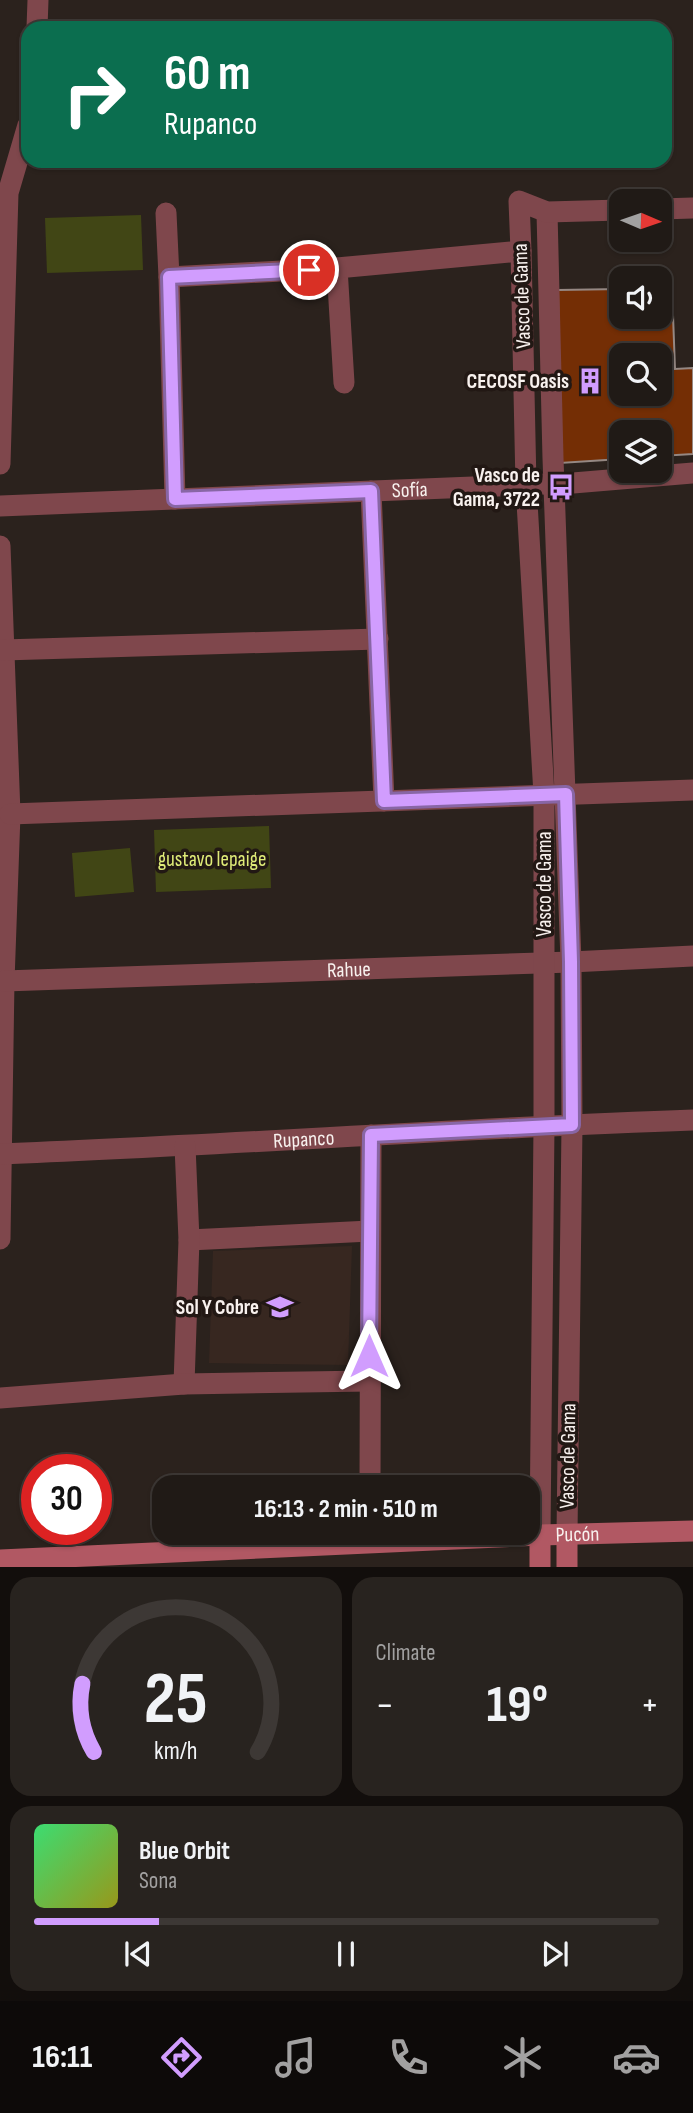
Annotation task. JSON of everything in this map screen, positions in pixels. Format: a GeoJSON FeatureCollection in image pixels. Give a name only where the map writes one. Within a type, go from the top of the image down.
{"type":"FeatureCollection","features":[{"type":"Feature","properties":{"kind":"street"},"geometry":{"type":"LineString","coordinates":[[37,21],[38,0]]}},
{"type":"Feature","properties":{"kind":"street"},"geometry":{"type":"LineString","coordinates":[[0,464],[8,193],[21,149]]}},
{"type":"Feature","properties":{"kind":"street","name":"Vasco de Gama"},"geometry":{"type":"LineString","coordinates":[[540,1535],[544,795],[526,485],[519,201],[547,212],[571,962],[567,1567]]}},
{"type":"Feature","properties":{"kind":"street"},"geometry":{"type":"LineString","coordinates":[[672,209],[693,208]]}},
{"type":"Feature","properties":{"kind":"street"},"geometry":{"type":"LineString","coordinates":[[547,212],[609,210]]}},
{"type":"Feature","properties":{"kind":"street"},"geometry":{"type":"LineString","coordinates":[[166,213],[175,499]]}},
{"type":"Feature","properties":{"kind":"street"},"geometry":{"type":"LineString","coordinates":[[169,277],[337,268],[522,251]]}},
{"type":"Feature","properties":{"kind":"street"},"geometry":{"type":"LineString","coordinates":[[337,268],[344,383]]}},
{"type":"Feature","properties":{"kind":"street","name":"Sofía"},"geometry":{"type":"LineString","coordinates":[[0,506],[554,484],[693,473]]}},
{"type":"Feature","properties":{"kind":"street"},"geometry":{"type":"LineString","coordinates":[[371,491],[384,801]]}},
{"type":"Feature","properties":{"kind":"street"},"geometry":{"type":"LineString","coordinates":[[0,546],[10,814],[2,951],[4,981],[0,1239]]}},
{"type":"Feature","properties":{"kind":"street"},"geometry":{"type":"LineString","coordinates":[[3,650],[378,639]]}},
{"type":"Feature","properties":{"kind":"street"},"geometry":{"type":"LineString","coordinates":[[10,814],[693,790]]}},
{"type":"Feature","properties":{"kind":"street","name":"Rahue"},"geometry":{"type":"LineString","coordinates":[[4,981],[693,956]]}},
{"type":"Feature","properties":{"kind":"street","name":"Rupanco"},"geometry":{"type":"LineString","coordinates":[[1,1154],[544,1125],[693,1120]]}},
{"type":"Feature","properties":{"kind":"street"},"geometry":{"type":"LineString","coordinates":[[370,1475],[371,1135]]}},
{"type":"Feature","properties":{"kind":"street"},"geometry":{"type":"LineString","coordinates":[[184,1384],[189,1240],[185,1146]]}},
{"type":"Feature","properties":{"kind":"street"},"geometry":{"type":"LineString","coordinates":[[189,1240],[370,1231]]}},
{"type":"Feature","properties":{"kind":"street"},"geometry":{"type":"LineString","coordinates":[[0,1398],[184,1384],[369,1381]]}},
{"type":"Feature","properties":{"kind":"street","name":"Pucón"},"geometry":{"type":"LineString","coordinates":[[540,1535],[693,1531]]}},
{"type":"Feature","properties":{"kind":"street","name":"Pucón"},"geometry":{"type":"LineString","coordinates":[[0,1560],[264,1545]]}},
{"type":"Feature","properties":{"kind":"street","name":"Vasco de Gama"},"geometry":{"type":"LineString","coordinates":[[540,1545],[540,1567]]}},
{"type":"Feature","properties":{"kind":"shaded area","name":"Sol Y Cobre"},"geometry":{"type":"Polygon","coordinates":[[[352,1246],[348,1365],[209,1363],[213,1251],[352,1246]]]}},
{"type":"Feature","properties":{"kind":"green space"},"geometry":{"type":"Polygon","coordinates":[[[141,215],[143,270],[47,273],[45,218],[141,215]]]}},
{"type":"Feature","properties":{"kind":"green space","name":"gustavo lepaige"},"geometry":{"type":"Polygon","coordinates":[[[269,826],[271,888],[156,892],[154,830],[269,826]]]}},
{"type":"Feature","properties":{"kind":"green space"},"geometry":{"type":"Polygon","coordinates":[[[130,848],[134,892],[75,897],[72,853],[130,848]]]}},
{"type":"Feature","properties":{"kind":"building","name":"CECOSF Oasis"},"geometry":{"type":"Polygon","coordinates":[[[672,288],[675,369],[693,368],[693,454],[672,455],[672,420],[609,420],[609,460],[560,463],[558,290],[609,289],[609,329],[672,329],[672,288]]]}},
{"type":"Feature","properties":{"kind":"place","name":"CECOSF Oasis"},"geometry":{"type":"Point","coordinates":[590,381]}},
{"type":"Feature","properties":{"kind":"place","name":"Vasco de Gama, 3722"},"geometry":{"type":"Point","coordinates":[561,487]}},
{"type":"Feature","properties":{"kind":"place","name":"Sol Y Cobre"},"geometry":{"type":"Point","coordinates":[280,1307]}},
{"type":"Feature","properties":{"kind":"route"},"geometry":{"type":"LineString","coordinates":[[309,270],[169,277],[175,499],[371,491],[384,801],[566,794],[572,1125],[371,1135],[369,1356]]}}]}
